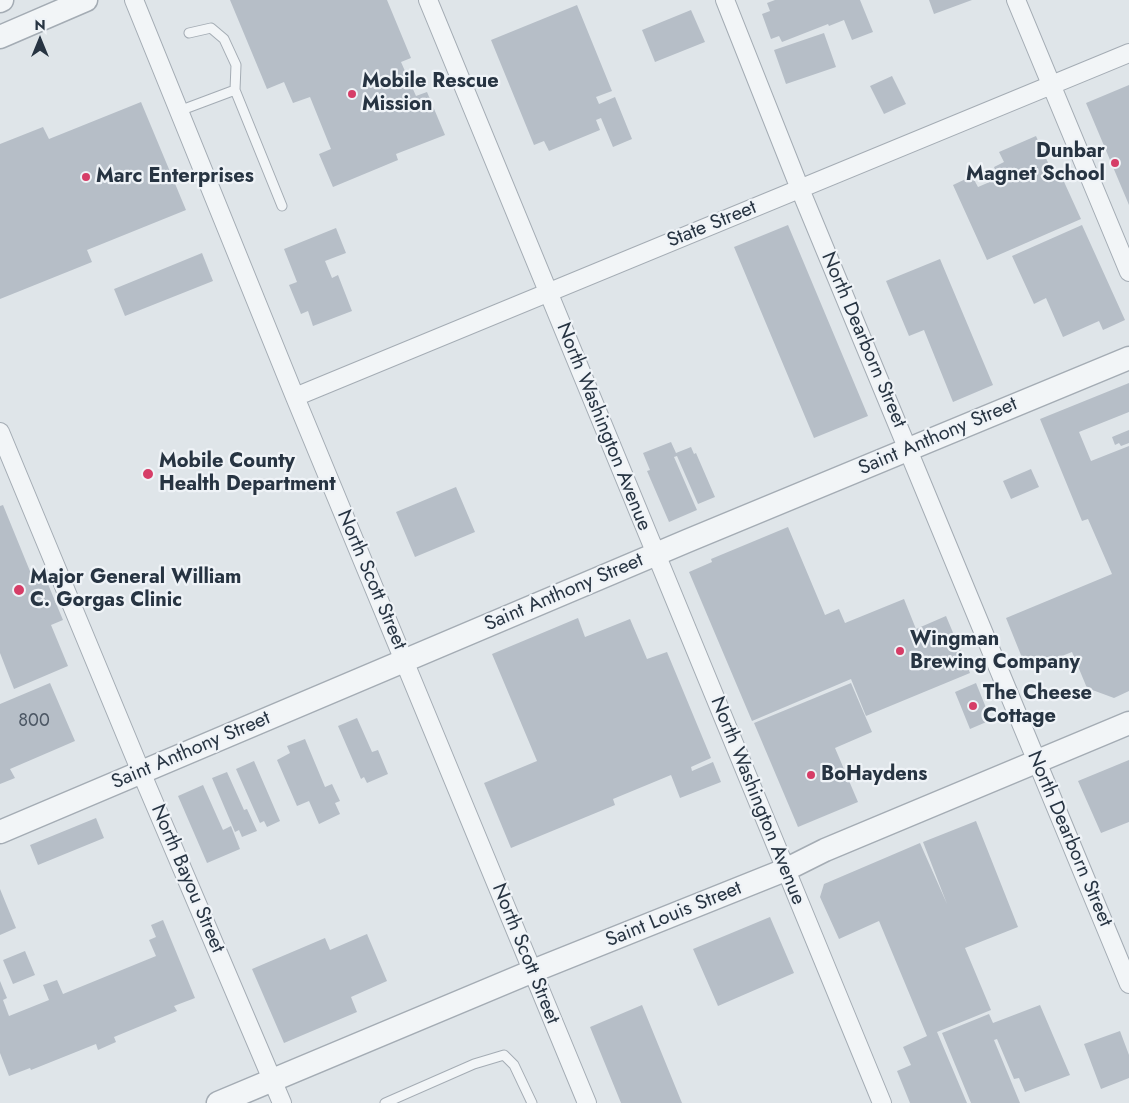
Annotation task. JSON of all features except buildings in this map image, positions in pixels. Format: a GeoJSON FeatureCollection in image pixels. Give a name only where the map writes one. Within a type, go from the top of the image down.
{"type":"FeatureCollection","features":[{"type":"Feature","properties":{"kind":"street"},"geometry":{"type":"LineString","coordinates":[[0,37],[86,0]]}},
{"type":"Feature","properties":{"kind":"street","name":"North Scott Street"},"geometry":{"type":"LineString","coordinates":[[134,0],[295,397],[587,1103]]}},
{"type":"Feature","properties":{"kind":"street","name":"North Washington Avenue"},"geometry":{"type":"LineString","coordinates":[[428,0],[882,1103]]}},
{"type":"Feature","properties":{"kind":"street","name":"North Dearborn Street"},"geometry":{"type":"LineString","coordinates":[[725,0],[800,189],[1129,984]]}},
{"type":"Feature","properties":{"kind":"street"},"geometry":{"type":"LineString","coordinates":[[1016,0],[1129,272]]}},
{"type":"Feature","properties":{"kind":"street","name":"State Street"},"geometry":{"type":"LineString","coordinates":[[295,397],[1129,53]]}},
{"type":"Feature","properties":{"kind":"street","name":"Saint Anthony Street"},"geometry":{"type":"LineString","coordinates":[[0,832],[655,555],[1129,358]]}},
{"type":"Feature","properties":{"kind":"street","name":"North Bayou Street"},"geometry":{"type":"LineString","coordinates":[[0,433],[141,772],[282,1103]]}},
{"type":"Feature","properties":{"kind":"street","name":"Saint Louis Street"},"geometry":{"type":"LineString","coordinates":[[218,1103],[533,971],[785,870],[825,850],[1129,723]]}},
{"type":"Feature","properties":{"kind":"lane"},"geometry":{"type":"LineString","coordinates":[[189,33],[211,28],[224,39],[236,65],[236,90],[282,206]]}},
{"type":"Feature","properties":{"kind":"lane"},"geometry":{"type":"LineString","coordinates":[[179,111],[236,90]]}},
{"type":"Feature","properties":{"kind":"lane"},"geometry":{"type":"LineString","coordinates":[[385,1103],[474,1064],[504,1055],[514,1065],[532,1103]]}},
{"type":"Feature","properties":{"kind":"place","name":"Mobile Rescue Mission"},"geometry":{"type":"Point","coordinates":[352,94]}},
{"type":"Feature","properties":{"kind":"place","name":"Dunbar Magnet School"},"geometry":{"type":"Point","coordinates":[1115,163]}},
{"type":"Feature","properties":{"kind":"place","name":"Marc Enterprises"},"geometry":{"type":"Point","coordinates":[86,177]}},
{"type":"Feature","properties":{"kind":"place","name":"Mobile County Health Department"},"geometry":{"type":"Point","coordinates":[148,474]}},
{"type":"Feature","properties":{"kind":"place","name":"Major General William C. Gorgas Clinic"},"geometry":{"type":"Point","coordinates":[19,590]}},
{"type":"Feature","properties":{"kind":"place","name":"Wingman Brewing Company"},"geometry":{"type":"Point","coordinates":[900,651]}},
{"type":"Feature","properties":{"kind":"place","name":"The Cheese Cottage"},"geometry":{"type":"Point","coordinates":[973,706]}},
{"type":"Feature","properties":{"kind":"place","name":"BoHaydens"},"geometry":{"type":"Point","coordinates":[811,775]}}]}
